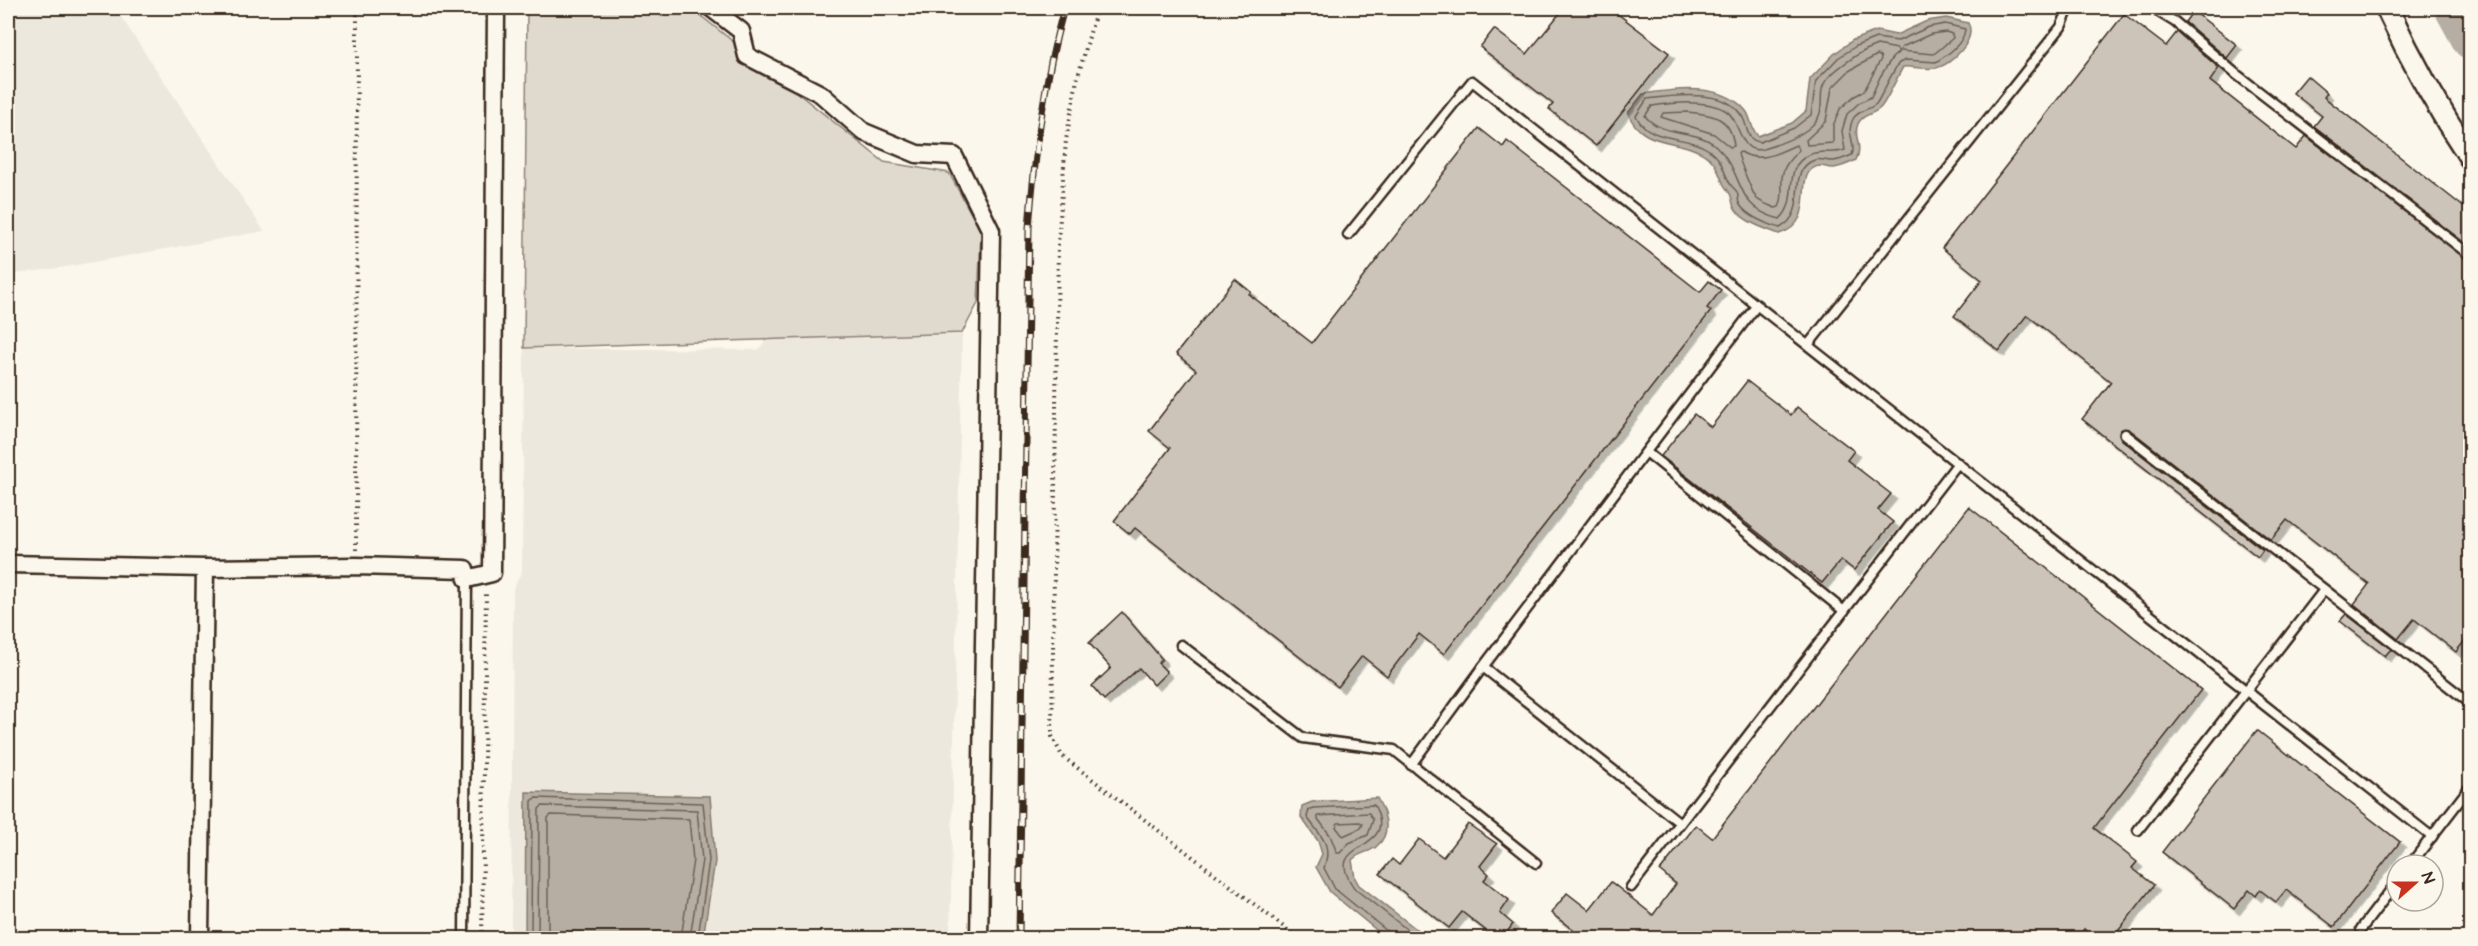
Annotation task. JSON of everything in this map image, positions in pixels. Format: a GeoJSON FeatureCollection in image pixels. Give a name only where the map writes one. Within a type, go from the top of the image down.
{"type":"FeatureCollection","features":[{"type":"Feature","properties":{"kind":"street"},"geometry":{"type":"LineString","coordinates":[[8,564],[205,568],[356,566],[465,569],[467,579],[492,573],[496,8]]}},
{"type":"Feature","properties":{"kind":"street"},"geometry":{"type":"LineString","coordinates":[[711,8],[741,31],[747,56],[821,94],[864,132],[917,154],[954,156],[991,231],[979,939]]}},
{"type":"Feature","properties":{"kind":"street"},"geometry":{"type":"LineString","coordinates":[[2387,8],[2408,54],[2470,157]]}},
{"type":"Feature","properties":{"kind":"street"},"geometry":{"type":"LineString","coordinates":[[200,939],[205,568]]}},
{"type":"Feature","properties":{"kind":"lane"},"geometry":{"type":"LineString","coordinates":[[1808,345],[2061,27],[2069,8]]}},
{"type":"Feature","properties":{"kind":"lane"},"geometry":{"type":"LineString","coordinates":[[2152,8],[2175,22],[2246,81],[2470,255]]}},
{"type":"Feature","properties":{"kind":"lane"},"geometry":{"type":"LineString","coordinates":[[1348,235],[1473,81],[2432,837]]}},
{"type":"Feature","properties":{"kind":"lane"},"geometry":{"type":"LineString","coordinates":[[1411,765],[1757,305]]}},
{"type":"Feature","properties":{"kind":"lane"},"geometry":{"type":"LineString","coordinates":[[2125,434],[2470,703]]}},
{"type":"Feature","properties":{"kind":"lane"},"geometry":{"type":"LineString","coordinates":[[1646,452],[1844,611]]}},
{"type":"Feature","properties":{"kind":"lane"},"geometry":{"type":"LineString","coordinates":[[1631,886],[1958,463]]}},
{"type":"Feature","properties":{"kind":"lane"},"geometry":{"type":"LineString","coordinates":[[464,939],[467,579]]}},
{"type":"Feature","properties":{"kind":"lane"},"geometry":{"type":"LineString","coordinates":[[2138,830],[2324,590]]}},
{"type":"Feature","properties":{"kind":"lane"},"geometry":{"type":"LineString","coordinates":[[1181,645],[1303,738],[1394,750],[1536,863]]}},
{"type":"Feature","properties":{"kind":"lane"},"geometry":{"type":"LineString","coordinates":[[1483,667],[1680,823]]}},
{"type":"Feature","properties":{"kind":"lane"},"geometry":{"type":"LineString","coordinates":[[2419,853],[2470,787]]}},
{"type":"Feature","properties":{"kind":"lane"},"geometry":{"type":"LineString","coordinates":[[2361,928],[2385,897]]}},
{"type":"Feature","properties":{"kind":"path"},"geometry":{"type":"LineString","coordinates":[[356,566],[357,8]]}},
{"type":"Feature","properties":{"kind":"path"},"geometry":{"type":"LineString","coordinates":[[1097,8],[1077,80],[1066,140],[1058,244],[1052,735],[1062,756],[1298,939]]}},
{"type":"Feature","properties":{"kind":"path"},"geometry":{"type":"LineString","coordinates":[[482,939],[484,575]]}},
{"type":"Feature","properties":{"kind":"shaded area"},"geometry":{"type":"Polygon","coordinates":[[[8,8],[115,8],[264,231],[66,267],[8,275],[8,8]]]}},
{"type":"Feature","properties":{"kind":"shaded area"},"geometry":{"type":"Polygon","coordinates":[[[527,8],[691,8],[884,162],[949,173],[981,232],[978,303],[962,333],[524,348],[527,8]]]}},
{"type":"Feature","properties":{"kind":"shaded area"},"geometry":{"type":"Polygon","coordinates":[[[775,330],[962,333],[950,938],[511,938],[513,589],[522,571],[524,348],[758,350],[775,330]]]}},
{"type":"Feature","properties":{"kind":"water"},"geometry":{"type":"Polygon","coordinates":[[[1946,18],[1968,23],[1970,29],[1966,43],[1956,57],[1936,68],[1903,67],[1882,106],[1862,118],[1858,124],[1856,133],[1859,150],[1856,160],[1837,167],[1820,166],[1812,169],[1807,175],[1802,212],[1798,221],[1791,229],[1779,234],[1739,214],[1717,168],[1709,158],[1695,150],[1662,141],[1642,132],[1628,113],[1643,94],[1669,90],[1712,92],[1725,95],[1746,111],[1758,136],[1792,123],[1806,111],[1810,79],[1834,54],[1853,40],[1877,31],[1896,35],[1927,21],[1946,18]]]}},
{"type":"Feature","properties":{"kind":"water"},"geometry":{"type":"Polygon","coordinates":[[[526,792],[710,796],[715,861],[703,938],[525,938],[526,792]]]}},
{"type":"Feature","properties":{"kind":"water"},"geometry":{"type":"Polygon","coordinates":[[[1377,798],[1385,816],[1385,835],[1374,848],[1352,860],[1355,878],[1359,885],[1428,938],[1386,938],[1330,892],[1316,867],[1322,854],[1318,841],[1301,817],[1302,806],[1312,802],[1377,798]]]}},
{"type":"Feature","properties":{"kind":"building"},"geometry":{"type":"Polygon","coordinates":[[[1564,8],[1610,8],[1669,53],[1596,146],[1549,109],[1553,104],[1480,47],[1494,29],[1527,54],[1564,8]]]}},
{"type":"Feature","properties":{"kind":"building"},"geometry":{"type":"Polygon","coordinates":[[[2193,11],[2237,45],[2227,58],[2185,22],[2193,11]]]}},
{"type":"Feature","properties":{"kind":"building"},"geometry":{"type":"Polygon","coordinates":[[[2124,14],[2166,46],[2177,32],[2219,68],[2210,81],[2296,149],[2306,136],[2470,261],[2470,634],[2456,652],[2414,619],[2398,639],[2354,604],[2369,584],[2287,520],[2271,540],[2129,429],[2120,430],[2121,439],[2263,550],[2258,557],[2082,419],[2111,382],[2027,315],[1999,351],[1954,316],[1982,280],[1942,248],[2124,14]]]}},
{"type":"Feature","properties":{"kind":"building"},"geometry":{"type":"Polygon","coordinates":[[[2307,76],[2327,93],[2324,97],[2470,212],[2470,247],[2314,126],[2322,116],[2293,93],[2307,76]]]}},
{"type":"Feature","properties":{"kind":"building"},"geometry":{"type":"Polygon","coordinates":[[[1479,128],[1503,147],[1507,141],[1700,292],[1709,281],[1721,290],[1707,308],[1711,311],[1444,654],[1419,634],[1387,676],[1362,656],[1338,687],[1135,528],[1130,534],[1114,521],[1170,448],[1149,431],[1196,370],[1176,354],[1235,279],[1251,292],[1249,294],[1312,343],[1479,128]]]}},
{"type":"Feature","properties":{"kind":"building"},"geometry":{"type":"Polygon","coordinates":[[[1747,381],[1791,415],[1797,407],[1854,451],[1847,460],[1891,494],[1878,510],[1893,522],[1854,570],[1841,560],[1822,583],[1661,456],[1694,414],[1711,427],[1747,381]]]}},
{"type":"Feature","properties":{"kind":"building"},"geometry":{"type":"Polygon","coordinates":[[[1969,507],[2201,690],[2094,828],[2137,862],[2132,868],[2154,885],[2112,939],[2095,939],[2084,929],[2077,939],[1566,939],[1573,930],[1551,913],[1567,893],[1589,910],[1611,882],[1653,915],[1676,884],[1660,871],[1696,825],[1712,838],[1969,507]]]}},
{"type":"Feature","properties":{"kind":"building"},"geometry":{"type":"Polygon","coordinates":[[[1122,612],[1162,659],[1158,663],[1167,672],[1154,685],[1139,668],[1104,700],[1092,686],[1111,668],[1089,643],[1122,612]]]}},
{"type":"Feature","properties":{"kind":"building"},"geometry":{"type":"Polygon","coordinates":[[[2346,614],[2391,649],[2385,656],[2340,621],[2346,614]]]}},
{"type":"Feature","properties":{"kind":"building"},"geometry":{"type":"Polygon","coordinates":[[[2257,730],[2400,842],[2391,853],[2385,853],[2385,861],[2334,927],[2286,890],[2276,902],[2260,890],[2256,896],[2249,890],[2234,909],[2162,852],[2257,730]]]}},
{"type":"Feature","properties":{"kind":"building"},"geometry":{"type":"Polygon","coordinates":[[[1468,824],[1497,844],[1480,866],[1489,874],[1484,880],[1509,900],[1500,913],[1513,924],[1502,939],[1479,939],[1485,930],[1462,912],[1449,928],[1380,874],[1392,859],[1399,865],[1419,839],[1443,857],[1468,824]]]}},
{"type":"Feature","properties":{"kind":"waterway"},"geometry":{"type":"LineString","coordinates":[[2452,8],[2470,41]]}},
{"type":"Feature","properties":{"kind":"railway"},"geometry":{"type":"LineString","coordinates":[[1019,938],[1029,228],[1041,117],[1064,8]]}}]}
